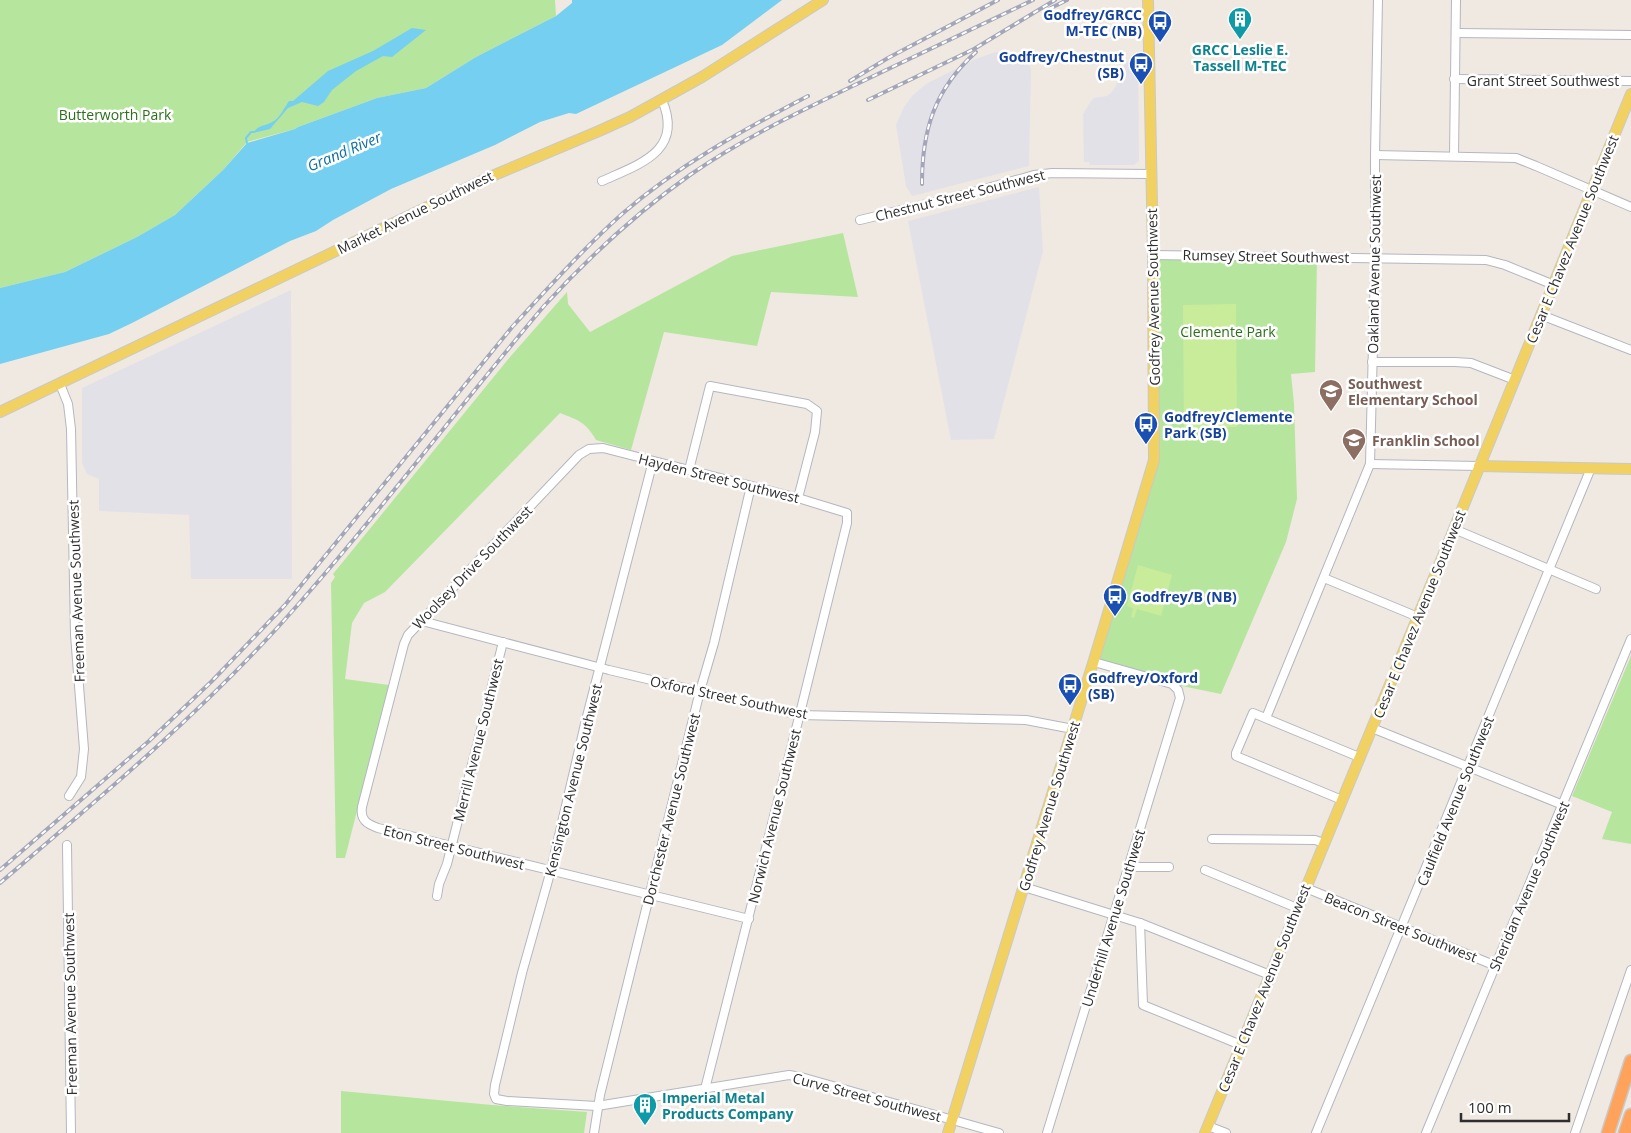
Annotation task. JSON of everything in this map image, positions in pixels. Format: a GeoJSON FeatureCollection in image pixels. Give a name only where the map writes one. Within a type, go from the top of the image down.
{"type":"FeatureCollection","features":[{"type":"Feature","properties":{"kind":"highway"},"geometry":{"type":"LineString","coordinates":[[1608,1133],[1631,1061]]}},
{"type":"Feature","properties":{"kind":"highway"},"geometry":{"type":"LineString","coordinates":[[1626,1133],[1631,1115]]}},
{"type":"Feature","properties":{"kind":"main road","name":"Market Avenue Southwest"},"geometry":{"type":"LineString","coordinates":[[0,412],[492,176],[599,132],[702,77],[823,0]]}},
{"type":"Feature","properties":{"kind":"main road","name":"Godfrey Avenue Southwest"},"geometry":{"type":"LineString","coordinates":[[948,1133],[1094,662],[1154,460],[1153,255],[1148,0]]}},
{"type":"Feature","properties":{"kind":"main road","name":"Cesar E Chavez Avenue Southwest"},"geometry":{"type":"LineString","coordinates":[[1207,1129],[1631,94]]}},
{"type":"Feature","properties":{"kind":"main road"},"geometry":{"type":"LineString","coordinates":[[1479,466],[1631,469]]}},
{"type":"Feature","properties":{"kind":"street","name":"Oakland Avenue Southwest"},"geometry":{"type":"LineString","coordinates":[[1266,718],[1370,464],[1376,258],[1375,155],[1378,0]]}},
{"type":"Feature","properties":{"kind":"street"},"geometry":{"type":"LineString","coordinates":[[1454,156],[1456,0]]}},
{"type":"Feature","properties":{"kind":"street"},"geometry":{"type":"LineString","coordinates":[[1456,33],[1631,35]]}},
{"type":"Feature","properties":{"kind":"street","name":"Grant Street Southwest"},"geometry":{"type":"LineString","coordinates":[[1454,79],[1631,81]]}},
{"type":"Feature","properties":{"kind":"street"},"geometry":{"type":"LineString","coordinates":[[602,181],[652,157],[660,149],[666,139],[669,120],[662,100]]}},
{"type":"Feature","properties":{"kind":"street"},"geometry":{"type":"LineString","coordinates":[[1375,155],[1516,158],[1631,207]]}},
{"type":"Feature","properties":{"kind":"street","name":"Chestnut Street Southwest"},"geometry":{"type":"LineString","coordinates":[[860,220],[964,195],[1034,175],[1052,173],[1150,174]]}},
{"type":"Feature","properties":{"kind":"street","name":"Rumsey Street Southwest"},"geometry":{"type":"LineString","coordinates":[[1153,255],[1486,260],[1505,264],[1554,285]]}},
{"type":"Feature","properties":{"kind":"street"},"geometry":{"type":"LineString","coordinates":[[1542,315],[1631,350]]}},
{"type":"Feature","properties":{"kind":"street"},"geometry":{"type":"LineString","coordinates":[[1372,362],[1471,363],[1515,380]]}},
{"type":"Feature","properties":{"kind":"street","name":"Freeman Avenue Southwest"},"geometry":{"type":"LineString","coordinates":[[60,384],[68,404],[71,429],[75,635],[84,749],[81,778],[69,796]]}},
{"type":"Feature","properties":{"kind":"street"},"geometry":{"type":"LineString","coordinates":[[689,470],[710,386],[807,404],[816,411],[815,432],[798,498]]}},
{"type":"Feature","properties":{"kind":"street","name":"Hayden Street Southwest"},"geometry":{"type":"LineString","coordinates":[[589,449],[603,448],[798,498],[847,513]]}},
{"type":"Feature","properties":{"kind":"street","name":"Woolsey Drive Southwest"},"geometry":{"type":"LineString","coordinates":[[365,822],[361,814],[362,807],[408,634],[580,455],[589,449]]}},
{"type":"Feature","properties":{"kind":"street","name":"Kensington Avenue Southwest"},"geometry":{"type":"LineString","coordinates":[[496,1099],[494,1094],[495,1085],[522,974],[551,870],[585,724],[653,461]]}},
{"type":"Feature","properties":{"kind":"street"},"geometry":{"type":"LineString","coordinates":[[1370,464],[1479,466]]}},
{"type":"Feature","properties":{"kind":"street","name":"Caulfield Avenue Southwest"},"geometry":{"type":"LineString","coordinates":[[1316,1133],[1469,767],[1591,468]]}},
{"type":"Feature","properties":{"kind":"street","name":"Dorchester Avenue Southwest"},"geometry":{"type":"LineString","coordinates":[[594,1133],[597,1106],[700,691],[714,643],[751,486]]}},
{"type":"Feature","properties":{"kind":"street","name":"Norwich Avenue Southwest"},"geometry":{"type":"LineString","coordinates":[[705,1088],[847,523],[847,513]]}},
{"type":"Feature","properties":{"kind":"street"},"geometry":{"type":"LineString","coordinates":[[1454,529],[1596,589]]}},
{"type":"Feature","properties":{"kind":"street"},"geometry":{"type":"LineString","coordinates":[[1324,578],[1418,617]]}},
{"type":"Feature","properties":{"kind":"street","name":"Oxford Street Southwest"},"geometry":{"type":"LineString","coordinates":[[422,621],[601,668],[799,715],[1026,720],[1073,729]]}},
{"type":"Feature","properties":{"kind":"street","name":"Sheridan Avenue Southwest"},"geometry":{"type":"LineString","coordinates":[[1426,1133],[1631,639]]}},
{"type":"Feature","properties":{"kind":"street","name":"Merrill Avenue Southwest"},"geometry":{"type":"LineString","coordinates":[[437,896],[503,642]]}},
{"type":"Feature","properties":{"kind":"street","name":"Underhill Avenue Southwest"},"geometry":{"type":"LineString","coordinates":[[1048,1133],[1180,694],[1176,686],[1172,684],[1094,662]]}},
{"type":"Feature","properties":{"kind":"street"},"geometry":{"type":"LineString","coordinates":[[1342,800],[1236,756],[1236,753],[1253,713],[1359,757]]}},
{"type":"Feature","properties":{"kind":"street"},"geometry":{"type":"LineString","coordinates":[[1372,728],[1563,805]]}},
{"type":"Feature","properties":{"kind":"street","name":"Eton Street Southwest"},"geometry":{"type":"LineString","coordinates":[[365,822],[378,828],[451,847],[749,919]]}},
{"type":"Feature","properties":{"kind":"street"},"geometry":{"type":"LineString","coordinates":[[1212,839],[1314,840],[1324,843]]}},
{"type":"Feature","properties":{"kind":"street","name":"Freeman Avenue Southwest"},"geometry":{"type":"LineString","coordinates":[[67,846],[71,1133]]}},
{"type":"Feature","properties":{"kind":"street"},"geometry":{"type":"LineString","coordinates":[[1128,867],[1169,867]]}},
{"type":"Feature","properties":{"kind":"street"},"geometry":{"type":"LineString","coordinates":[[1205,870],[1298,908]]}},
{"type":"Feature","properties":{"kind":"street"},"geometry":{"type":"LineString","coordinates":[[1024,887],[1140,923],[1270,975]]}},
{"type":"Feature","properties":{"kind":"street","name":"Beacon Street Southwest"},"geometry":{"type":"LineString","coordinates":[[1306,888],[1496,966]]}},
{"type":"Feature","properties":{"kind":"street"},"geometry":{"type":"LineString","coordinates":[[1140,923],[1144,1005],[1241,1045]]}},
{"type":"Feature","properties":{"kind":"street"},"geometry":{"type":"LineString","coordinates":[[1575,1133],[1631,970]]}},
{"type":"Feature","properties":{"kind":"street","name":"Curve Street Southwest"},"geometry":{"type":"LineString","coordinates":[[496,1099],[597,1106],[790,1075],[999,1133]]}},
{"type":"Feature","properties":{"kind":"street"},"geometry":{"type":"LineString","coordinates":[[1207,1129],[1226,1133]]}},
{"type":"Feature","properties":{"kind":"shaded area"},"geometry":{"type":"Polygon","coordinates":[[[1007,51],[1023,56],[1031,70],[1029,166],[912,196],[906,186],[896,125],[904,107],[912,96],[926,84],[973,60],[996,52],[1007,51]]]}},
{"type":"Feature","properties":{"kind":"shaded area"},"geometry":{"type":"Polygon","coordinates":[[[1138,55],[1139,161],[1134,165],[1090,165],[1089,162],[1084,162],[1083,114],[1094,98],[1107,96],[1111,93],[1125,64],[1138,55]]]}},
{"type":"Feature","properties":{"kind":"shaded area"},"geometry":{"type":"Polygon","coordinates":[[[1039,187],[1043,251],[994,439],[951,440],[908,221],[1039,187]]]}},
{"type":"Feature","properties":{"kind":"shaded area"},"geometry":{"type":"Polygon","coordinates":[[[291,290],[292,579],[191,579],[189,515],[99,511],[99,479],[87,474],[82,463],[82,388],[291,290]]]}},
{"type":"Feature","properties":{"kind":"green space","name":"Butterworth Park"},"geometry":{"type":"Polygon","coordinates":[[[0,0],[555,0],[556,16],[476,57],[426,88],[377,98],[295,129],[247,142],[223,170],[175,215],[137,237],[65,272],[0,288],[0,0]]]}},
{"type":"Feature","properties":{"kind":"green space"},"geometry":{"type":"Polygon","coordinates":[[[843,233],[858,297],[771,292],[757,346],[664,332],[631,450],[596,440],[589,429],[581,422],[560,413],[385,592],[364,603],[352,623],[345,679],[389,685],[345,858],[336,858],[331,583],[335,577],[333,574],[510,357],[567,292],[568,304],[590,332],[732,256],[843,233]]]}},
{"type":"Feature","properties":{"kind":"green space","name":"Clemente Park"},"geometry":{"type":"Polygon","coordinates":[[[1153,255],[1317,257],[1315,372],[1291,374],[1294,404],[1297,499],[1286,542],[1221,694],[1172,684],[1094,662],[1152,467],[1153,255]]]}},
{"type":"Feature","properties":{"kind":"green space"},"geometry":{"type":"Polygon","coordinates":[[[1236,304],[1237,427],[1184,428],[1183,305],[1236,304]]]}},
{"type":"Feature","properties":{"kind":"green space"},"geometry":{"type":"Polygon","coordinates":[[[1138,565],[1172,575],[1161,616],[1137,609],[1134,618],[1131,617],[1133,608],[1127,606],[1138,565]]]}},
{"type":"Feature","properties":{"kind":"green space"},"geometry":{"type":"Polygon","coordinates":[[[1631,656],[1631,844],[1602,839],[1612,812],[1572,796],[1631,656]]]}},
{"type":"Feature","properties":{"kind":"green space"},"geometry":{"type":"Polygon","coordinates":[[[341,1091],[587,1112],[584,1133],[341,1133],[341,1091]]]}},
{"type":"Feature","properties":{"kind":"water","name":"Grand River"},"geometry":{"type":"Polygon","coordinates":[[[572,0],[782,0],[722,45],[576,114],[569,113],[540,122],[495,145],[391,189],[316,231],[290,241],[109,334],[0,364],[0,288],[65,272],[137,237],[175,215],[223,170],[247,143],[295,129],[377,98],[426,88],[476,57],[556,16],[572,3],[572,0]]]}},
{"type":"Feature","properties":{"kind":"water"},"geometry":{"type":"Polygon","coordinates":[[[412,28],[426,30],[392,57],[383,56],[356,71],[332,90],[324,102],[318,106],[302,102],[288,108],[270,129],[253,133],[257,128],[276,119],[289,101],[293,101],[328,71],[373,51],[412,28]]]}},
{"type":"Feature","properties":{"kind":"waterway"},"geometry":{"type":"LineString","coordinates":[[247,143],[246,138],[251,132],[254,132]]}},
{"type":"Feature","properties":{"kind":"railway"},"geometry":{"type":"LineString","coordinates":[[850,81],[888,58],[998,0]]}},
{"type":"Feature","properties":{"kind":"railway"},"geometry":{"type":"LineString","coordinates":[[0,883],[144,759],[247,660],[347,547],[544,306],[578,270],[632,220],[690,175],[751,137],[1033,0]]}},
{"type":"Feature","properties":{"kind":"railway"},"geometry":{"type":"LineString","coordinates":[[868,100],[974,49],[1055,0]]}},
{"type":"Feature","properties":{"kind":"railway"},"geometry":{"type":"LineString","coordinates":[[1049,9],[1067,0]]}},
{"type":"Feature","properties":{"kind":"railway"},"geometry":{"type":"LineString","coordinates":[[922,184],[925,145],[934,111],[950,80],[976,52]]}},
{"type":"Feature","properties":{"kind":"railway"},"geometry":{"type":"LineString","coordinates":[[0,870],[149,741],[212,681],[285,605],[513,326],[608,227],[665,180],[711,150],[808,96]]}},
{"type":"Feature","properties":{"kind":"place","name":"GRCC Leslie E. Tassell M-TEC"},"geometry":{"type":"Point","coordinates":[1240,40]}},
{"type":"Feature","properties":{"kind":"place","name":"Godfrey/GRCC M-TEC (NB)"},"geometry":{"type":"Point","coordinates":[1160,43]}},
{"type":"Feature","properties":{"kind":"place","name":"Godfrey/Chestnut (SB)"},"geometry":{"type":"Point","coordinates":[1141,85]}},
{"type":"Feature","properties":{"kind":"place","name":"Southwest Elementary School"},"geometry":{"type":"Point","coordinates":[1331,412]}},
{"type":"Feature","properties":{"kind":"place","name":"Godfrey/Clemente Park (SB)"},"geometry":{"type":"Point","coordinates":[1146,445]}},
{"type":"Feature","properties":{"kind":"place","name":"Franklin School"},"geometry":{"type":"Point","coordinates":[1354,461]}},
{"type":"Feature","properties":{"kind":"place","name":"Godfrey/B (NB)"},"geometry":{"type":"Point","coordinates":[1115,617]}},
{"type":"Feature","properties":{"kind":"place","name":"Godfrey/Oxford (SB)"},"geometry":{"type":"Point","coordinates":[1070,706]}},
{"type":"Feature","properties":{"kind":"place","name":"Imperial Metal Products Company"},"geometry":{"type":"Point","coordinates":[645,1126]}}]}
